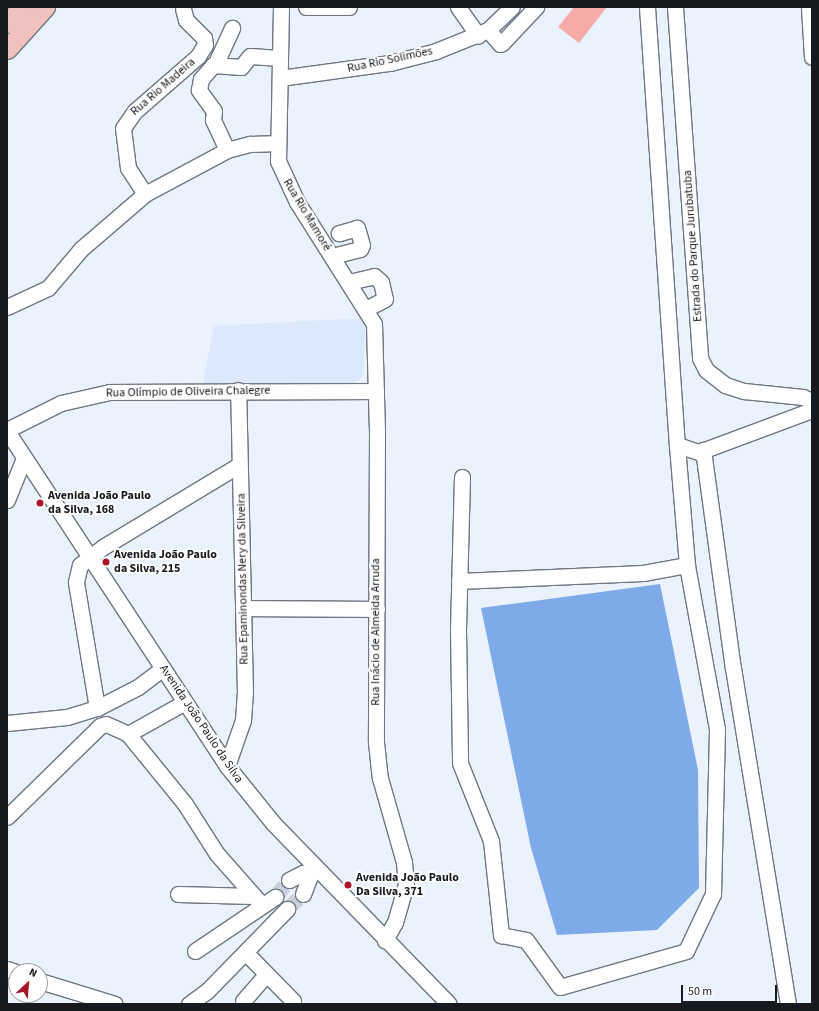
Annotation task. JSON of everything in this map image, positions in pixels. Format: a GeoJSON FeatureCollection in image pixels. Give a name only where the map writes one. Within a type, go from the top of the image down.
{"type":"FeatureCollection","features":[{"type":"Feature","properties":{"kind":"main road"},"geometry":{"type":"LineString","coordinates":[[7,23],[22,7]]}},
{"type":"Feature","properties":{"kind":"main road"},"geometry":{"type":"LineString","coordinates":[[7,49],[45,7]]}},
{"type":"Feature","properties":{"kind":"street","name":"Rua Rio Mamoré"},"geometry":{"type":"LineString","coordinates":[[281,7],[278,161],[284,179],[369,312]]}},
{"type":"Feature","properties":{"kind":"street"},"geometry":{"type":"LineString","coordinates":[[306,7],[349,7]]}},
{"type":"Feature","properties":{"kind":"street"},"geometry":{"type":"LineString","coordinates":[[458,7],[483,33],[500,44],[536,7]]}},
{"type":"Feature","properties":{"kind":"street","name":"Rua Rio Solimões"},"geometry":{"type":"LineString","coordinates":[[280,78],[390,63],[436,51],[483,33],[512,7]]}},
{"type":"Feature","properties":{"kind":"street"},"geometry":{"type":"LineString","coordinates":[[462,478],[459,581],[460,763],[491,841],[502,935],[526,940],[560,987],[686,951],[713,894],[717,729],[687,566],[677,444],[647,7]]}},
{"type":"Feature","properties":{"kind":"street","name":"Estrada do Parque Jurubatuba"},"geometry":{"type":"LineString","coordinates":[[675,7],[700,358],[706,370],[725,385],[744,391],[802,397],[812,401]]}},
{"type":"Feature","properties":{"kind":"street"},"geometry":{"type":"LineString","coordinates":[[809,7],[812,57]]}},
{"type":"Feature","properties":{"kind":"street","name":"Rua Rio Madeira"},"geometry":{"type":"LineString","coordinates":[[146,194],[128,168],[124,141],[125,122],[135,111],[198,56],[205,45],[205,39],[186,20],[183,9]]}},
{"type":"Feature","properties":{"kind":"street"},"geometry":{"type":"LineString","coordinates":[[227,150],[213,120],[214,111],[199,90],[201,79],[213,66],[232,28]]}},
{"type":"Feature","properties":{"kind":"street"},"geometry":{"type":"LineString","coordinates":[[198,56],[213,66],[241,67],[250,56],[280,58]]}},
{"type":"Feature","properties":{"kind":"street"},"geometry":{"type":"LineString","coordinates":[[7,307],[48,288],[81,250],[146,194],[227,150],[250,144],[278,143]]}},
{"type":"Feature","properties":{"kind":"street"},"geometry":{"type":"LineString","coordinates":[[332,256],[360,249],[362,245],[357,228],[339,233]]}},
{"type":"Feature","properties":{"kind":"street"},"geometry":{"type":"LineString","coordinates":[[350,282],[374,276],[381,282],[385,299],[369,312]]}},
{"type":"Feature","properties":{"kind":"street","name":"Rua Inácio de Almeida Arruda"},"geometry":{"type":"LineString","coordinates":[[369,312],[374,324],[376,391],[376,742],[380,778],[404,862],[406,884],[395,922],[385,940]]}},
{"type":"Feature","properties":{"kind":"street","name":"Rua Olímpio de Oliveira Chalegre"},"geometry":{"type":"LineString","coordinates":[[7,431],[61,403],[90,395],[110,392],[238,390],[376,391]]}},
{"type":"Feature","properties":{"kind":"street","name":"Rua Epaminondas Nery da Silveira"},"geometry":{"type":"LineString","coordinates":[[226,766],[242,720],[243,608],[238,390]]}},
{"type":"Feature","properties":{"kind":"street"},"geometry":{"type":"LineString","coordinates":[[677,444],[699,452],[812,410]]}},
{"type":"Feature","properties":{"kind":"street","name":"Avenida João Paulo da Silva"},"geometry":{"type":"LineString","coordinates":[[7,431],[88,558],[163,668],[226,766],[314,872],[450,1004]]}},
{"type":"Feature","properties":{"kind":"street"},"geometry":{"type":"LineString","coordinates":[[703,450],[733,668],[788,1004]]}},
{"type":"Feature","properties":{"kind":"street"},"geometry":{"type":"LineString","coordinates":[[7,500],[24,458]]}},
{"type":"Feature","properties":{"kind":"street"},"geometry":{"type":"LineString","coordinates":[[97,708],[76,582],[77,570],[88,558],[239,465]]}},
{"type":"Feature","properties":{"kind":"street"},"geometry":{"type":"LineString","coordinates":[[459,581],[643,573],[687,566]]}},
{"type":"Feature","properties":{"kind":"street"},"geometry":{"type":"LineString","coordinates":[[243,608],[377,608]]}},
{"type":"Feature","properties":{"kind":"street"},"geometry":{"type":"LineString","coordinates":[[7,723],[67,717],[97,708],[138,687],[163,668]]}},
{"type":"Feature","properties":{"kind":"street"},"geometry":{"type":"LineString","coordinates":[[128,734],[185,702]]}},
{"type":"Feature","properties":{"kind":"street"},"geometry":{"type":"LineString","coordinates":[[7,817],[100,726],[106,724],[128,734],[185,804],[217,854],[257,900]]}},
{"type":"Feature","properties":{"kind":"street"},"geometry":{"type":"LineString","coordinates":[[289,880],[303,873],[314,872]]}},
{"type":"Feature","properties":{"kind":"street"},"geometry":{"type":"LineString","coordinates":[[303,894],[314,872]]}},
{"type":"Feature","properties":{"kind":"street"},"geometry":{"type":"LineString","coordinates":[[178,894],[257,900],[275,897]]}},
{"type":"Feature","properties":{"kind":"street"},"geometry":{"type":"LineString","coordinates":[[195,951],[257,900]]}},
{"type":"Feature","properties":{"kind":"street"},"geometry":{"type":"LineString","coordinates":[[190,1004],[246,953],[287,909]]}},
{"type":"Feature","properties":{"kind":"street"},"geometry":{"type":"LineString","coordinates":[[246,953],[293,1001],[293,1004]]}},
{"type":"Feature","properties":{"kind":"street"},"geometry":{"type":"LineString","coordinates":[[243,1003],[262,979]]}},
{"type":"Feature","properties":{"kind":"street"},"geometry":{"type":"LineString","coordinates":[[48,983],[116,1004]]}},
{"type":"Feature","properties":{"kind":"shaded area"},"geometry":{"type":"Polygon","coordinates":[[[574,7],[607,7],[579,43],[558,27],[574,7]]]}},
{"type":"Feature","properties":{"kind":"shaded area"},"geometry":{"type":"Polygon","coordinates":[[[363,318],[366,321],[363,376],[354,384],[203,383],[214,326],[363,318]]]}},
{"type":"Feature","properties":{"kind":"water"},"geometry":{"type":"Polygon","coordinates":[[[660,584],[698,770],[699,888],[657,930],[557,935],[531,848],[481,608],[660,584]]]}},
{"type":"Feature","properties":{"kind":"tunnel"},"geometry":{"type":"LineString","coordinates":[[275,897],[289,880]]}},
{"type":"Feature","properties":{"kind":"tunnel"},"geometry":{"type":"LineString","coordinates":[[287,909],[303,894]]}},
{"type":"Feature","properties":{"kind":"place","name":"Avenida João Paulo da Silva, 168"},"geometry":{"type":"Point","coordinates":[40,503]}},
{"type":"Feature","properties":{"kind":"place","name":"Avenida João Paulo da Silva, 215"},"geometry":{"type":"Point","coordinates":[106,562]}},
{"type":"Feature","properties":{"kind":"place","name":"Avenida João Paulo Da Silva, 371"},"geometry":{"type":"Point","coordinates":[348,885]}}]}
